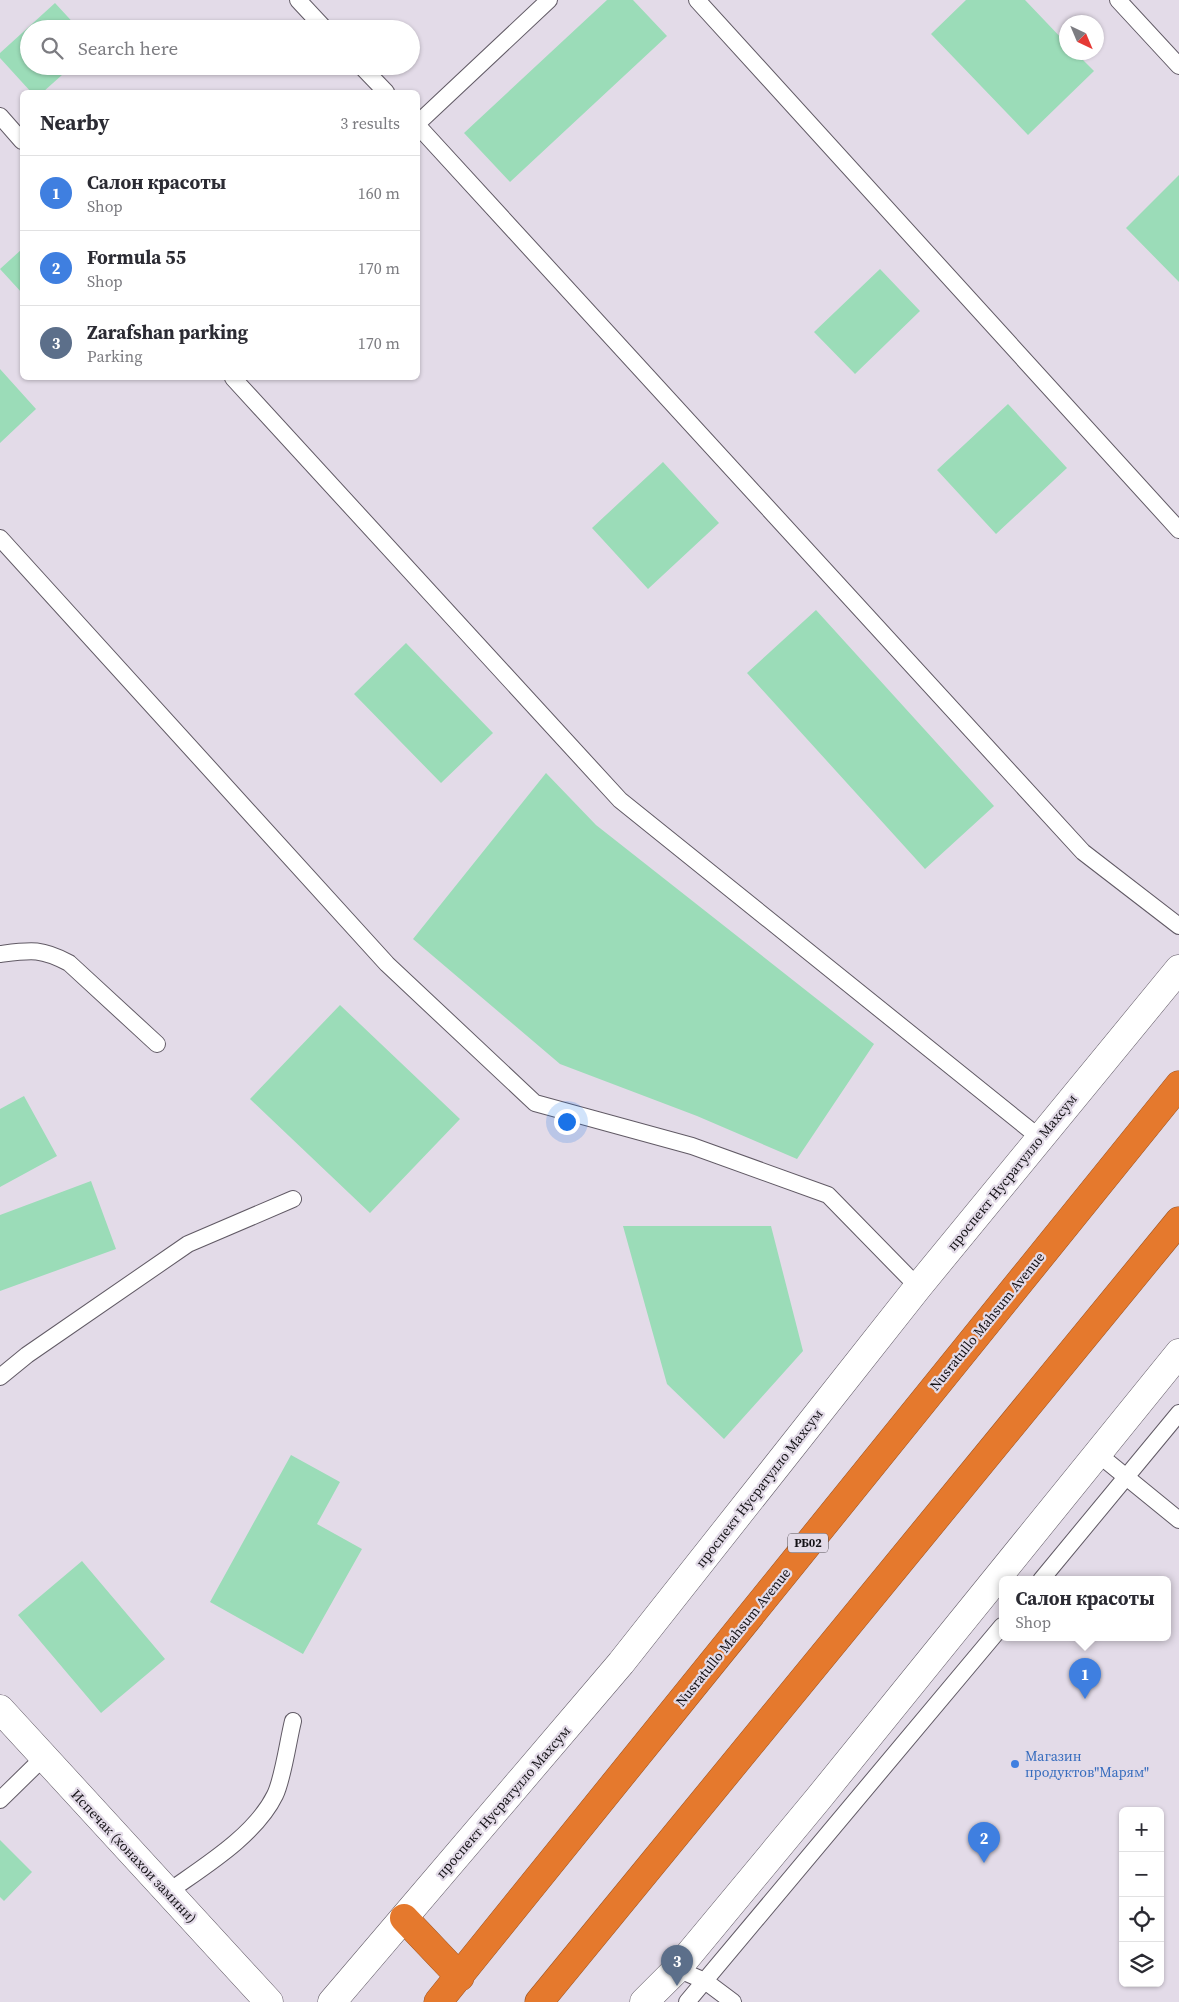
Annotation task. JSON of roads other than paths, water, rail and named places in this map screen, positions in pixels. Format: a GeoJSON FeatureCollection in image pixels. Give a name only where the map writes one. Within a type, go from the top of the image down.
{"type":"FeatureCollection","features":[{"type":"Feature","properties":{"kind":"highway","name":"Nusratullo Mahsum Avenue"},"geometry":{"type":"LineString","coordinates":[[438,2002],[1179,1085]]}},
{"type":"Feature","properties":{"kind":"highway"},"geometry":{"type":"LineString","coordinates":[[544,1999],[1179,1221]]}},
{"type":"Feature","properties":{"kind":"highway"},"geometry":{"type":"LineString","coordinates":[[404,1918],[460,1976]]}},
{"type":"Feature","properties":{"kind":"street","name":"проспект Нусратулло Махсум"},"geometry":{"type":"LineString","coordinates":[[332,2002],[621,1663],[918,1287],[1179,969]]}},
{"type":"Feature","properties":{"kind":"street"},"geometry":{"type":"LineString","coordinates":[[999,1576],[1179,1353]]}},
{"type":"Feature","properties":{"kind":"street"},"geometry":{"type":"LineString","coordinates":[[644,2002],[677,1969],[825,1792],[999,1577]]}},
{"type":"Feature","properties":{"kind":"street","name":"Испечак (хонахои замини)"},"geometry":{"type":"LineString","coordinates":[[0,1709],[269,2002]]}},
{"type":"Feature","properties":{"kind":"lane"},"geometry":{"type":"LineString","coordinates":[[298,0],[317,20]]}},
{"type":"Feature","properties":{"kind":"lane"},"geometry":{"type":"LineString","coordinates":[[420,123],[549,0]]}},
{"type":"Feature","properties":{"kind":"lane"},"geometry":{"type":"LineString","coordinates":[[698,0],[1179,530]]}},
{"type":"Feature","properties":{"kind":"lane"},"geometry":{"type":"LineString","coordinates":[[1118,0],[1179,66]]}},
{"type":"Feature","properties":{"kind":"lane"},"geometry":{"type":"LineString","coordinates":[[370,75],[384,90]]}},
{"type":"Feature","properties":{"kind":"lane"},"geometry":{"type":"LineString","coordinates":[[0,116],[20,139]]}},
{"type":"Feature","properties":{"kind":"lane"},"geometry":{"type":"LineString","coordinates":[[420,127],[1083,852],[1179,926]]}},
{"type":"Feature","properties":{"kind":"lane"},"geometry":{"type":"LineString","coordinates":[[235,380],[620,800],[1040,1138]]}},
{"type":"Feature","properties":{"kind":"lane"},"geometry":{"type":"LineString","coordinates":[[0,538],[387,964],[534,1103],[692,1146],[828,1195],[918,1287]]}},
{"type":"Feature","properties":{"kind":"lane"},"geometry":{"type":"LineString","coordinates":[[0,954],[32,949],[54,955],[69,963],[157,1044]]}},
{"type":"Feature","properties":{"kind":"lane"},"geometry":{"type":"LineString","coordinates":[[0,1377],[27,1355],[188,1244],[293,1199]]}},
{"type":"Feature","properties":{"kind":"lane"},"geometry":{"type":"LineString","coordinates":[[1044,1576],[1179,1413]]}},
{"type":"Feature","properties":{"kind":"lane"},"geometry":{"type":"LineString","coordinates":[[1098,1454],[1179,1520]]}},
{"type":"Feature","properties":{"kind":"lane"},"geometry":{"type":"LineString","coordinates":[[687,2002],[999,1630]]}},
{"type":"Feature","properties":{"kind":"lane"},"geometry":{"type":"LineString","coordinates":[[168,1892],[247,1833],[275,1795],[293,1721]]}},
{"type":"Feature","properties":{"kind":"lane"},"geometry":{"type":"LineString","coordinates":[[0,1800],[44,1757]]}},
{"type":"Feature","properties":{"kind":"lane"},"geometry":{"type":"LineString","coordinates":[[677,1969],[705,1981],[733,2002]]}},
{"type":"Feature","properties":{"kind":"place","name":"Салон красоты"},"geometry":{"type":"Point","coordinates":[1085,1699]}},
{"type":"Feature","properties":{"kind":"place","name":"Магазин продуктов\"Марям\""},"geometry":{"type":"Point","coordinates":[1015,1764]}},
{"type":"Feature","properties":{"kind":"place","name":"Formula 55"},"geometry":{"type":"Point","coordinates":[984,1863]}},
{"type":"Feature","properties":{"kind":"place","name":"Zarafshan parking"},"geometry":{"type":"Point","coordinates":[677,1986]}}]}
